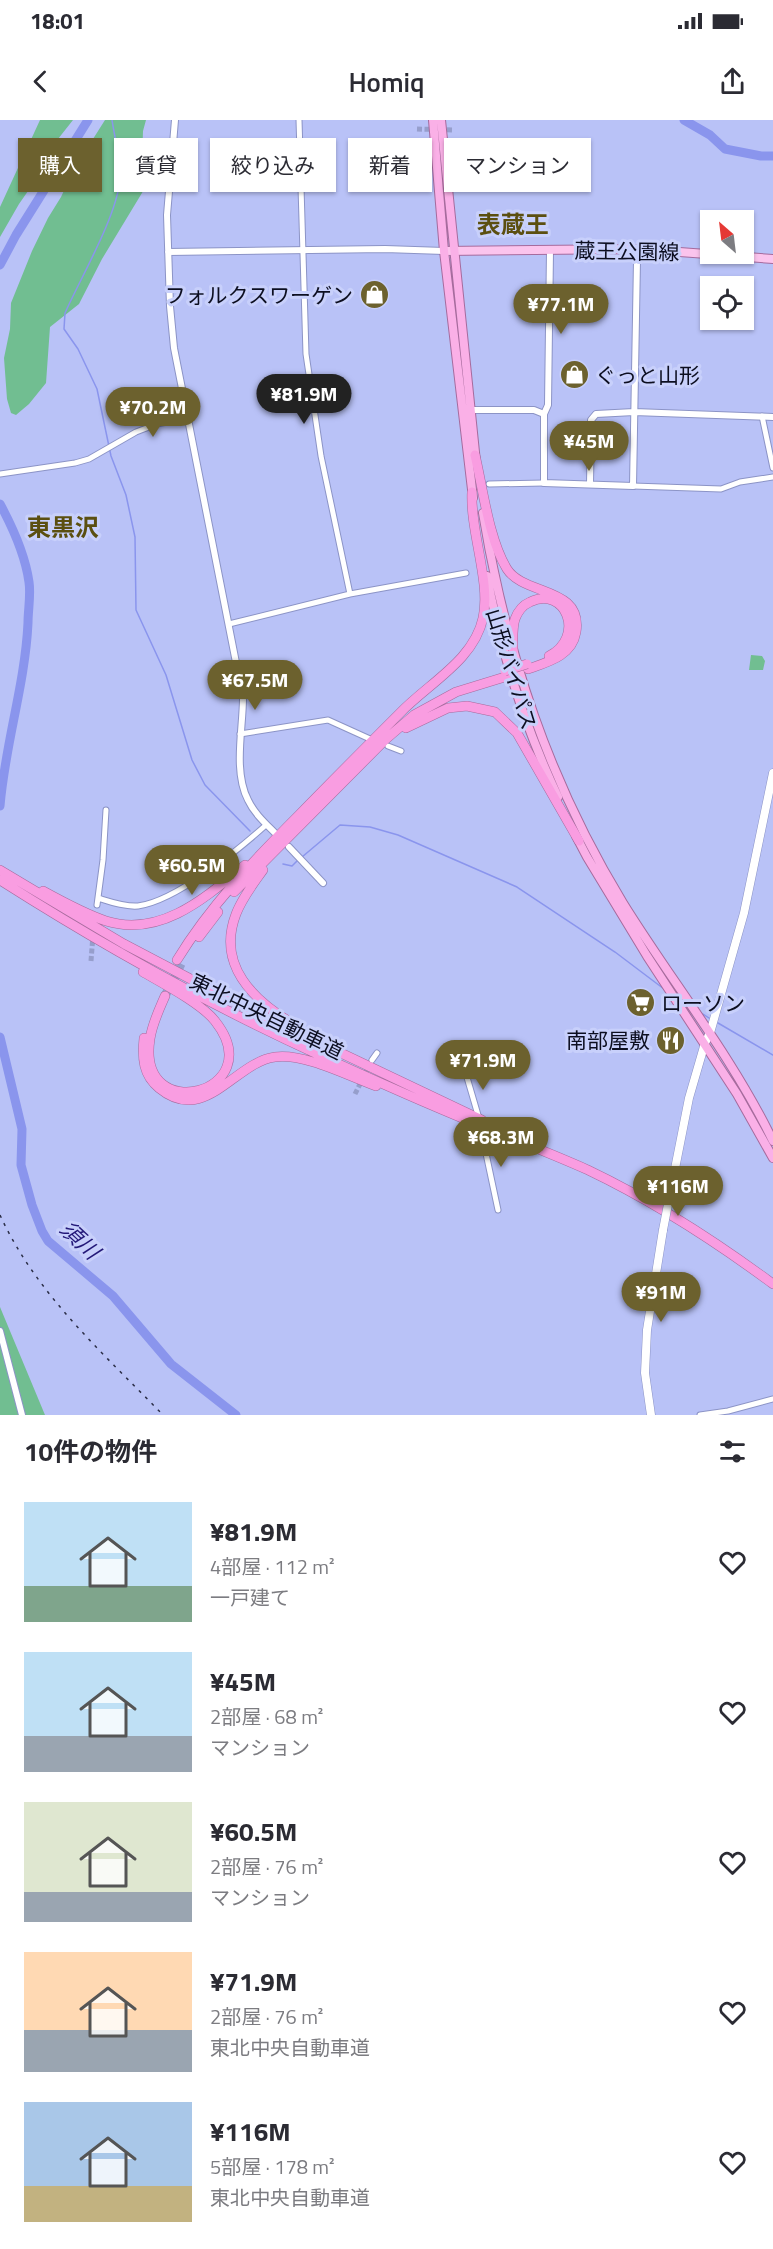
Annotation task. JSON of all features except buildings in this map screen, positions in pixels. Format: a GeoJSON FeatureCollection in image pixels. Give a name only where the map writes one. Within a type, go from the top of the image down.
{"type":"FeatureCollection","features":[{"type":"Feature","properties":{"kind":"highway","name":"山形バイパス"},"geometry":{"type":"LineString","coordinates":[[433,120],[475,454],[498,596],[513,651],[551,765],[593,852],[653,950],[710,1033],[773,1140]]}},
{"type":"Feature","properties":{"kind":"highway","name":"山形バイパス"},"geometry":{"type":"LineString","coordinates":[[441,120],[449,252],[472,492],[491,599],[514,684],[537,750],[579,841],[647,956],[753,1120],[773,1158]]}},
{"type":"Feature","properties":{"kind":"highway"},"geometry":{"type":"LineString","coordinates":[[372,740],[405,716],[444,693],[562,656],[568,650],[575,634],[572,609],[564,601],[508,572],[498,551],[475,454]]}},
{"type":"Feature","properties":{"kind":"highway"},"geometry":{"type":"LineString","coordinates":[[179,961],[273,848],[372,740],[462,658],[475,640],[483,618],[484,600],[471,513],[472,492]]}},
{"type":"Feature","properties":{"kind":"highway"},"geometry":{"type":"LineString","coordinates":[[513,651],[513,625],[518,611],[524,605],[535,599],[547,599],[556,602],[564,610],[570,621],[568,635],[563,644],[556,652],[528,667]]}},
{"type":"Feature","properties":{"kind":"highway"},"geometry":{"type":"LineString","coordinates":[[69,917],[127,924],[148,924],[170,918],[273,848],[414,715],[456,692],[507,673]]}},
{"type":"Feature","properties":{"kind":"highway"},"geometry":{"type":"LineString","coordinates":[[387,742],[423,718],[448,708],[466,706],[495,712],[517,733],[579,841]]}},
{"type":"Feature","properties":{"kind":"highway"},"geometry":{"type":"LineString","coordinates":[[273,848],[241,904],[233,926],[231,946],[234,959],[239,975],[250,992],[271,1011],[299,1027],[408,1079],[449,1104]]}},
{"type":"Feature","properties":{"kind":"highway","name":"東北中央自動車道"},"geometry":{"type":"LineString","coordinates":[[0,869],[69,917],[258,1026],[319,1055],[589,1171],[659,1209],[719,1246],[773,1284]]}},
{"type":"Feature","properties":{"kind":"highway"},"geometry":{"type":"LineString","coordinates":[[0,880],[25,896],[69,917],[214,1020],[224,1034],[228,1051],[227,1067],[218,1082],[203,1091],[189,1094],[174,1091],[161,1082],[152,1070],[149,1055],[149,1041],[163,994],[145,1032],[142,1053],[145,1070],[154,1084],[167,1094],[183,1099],[203,1097],[222,1089],[256,1064],[274,1057],[294,1058],[479,1123]]}},
{"type":"Feature","properties":{"kind":"highway","name":"東北中央自動車道"},"geometry":{"type":"LineString","coordinates":[[69,917],[240,1005],[540,1149]]}},
{"type":"Feature","properties":{"kind":"main road","name":"蔵王公園線"},"geometry":{"type":"LineString","coordinates":[[449,252],[639,249],[773,259]]}},
{"type":"Feature","properties":{"kind":"main road"},"geometry":{"type":"LineString","coordinates":[[651,1415],[645,1373],[647,1330],[663,1230],[689,1098],[744,913],[773,773]]}},
{"type":"Feature","properties":{"kind":"street"},"geometry":{"type":"LineString","coordinates":[[174,120],[167,215],[174,348],[243,698],[239,751],[244,791],[253,809],[275,833]]}},
{"type":"Feature","properties":{"kind":"street"},"geometry":{"type":"LineString","coordinates":[[299,120],[306,354],[321,456],[350,594]]}},
{"type":"Feature","properties":{"kind":"street"},"geometry":{"type":"LineString","coordinates":[[168,252],[385,249],[449,252]]}},
{"type":"Feature","properties":{"kind":"street"},"geometry":{"type":"LineString","coordinates":[[633,486],[639,249]]}},
{"type":"Feature","properties":{"kind":"street"},"geometry":{"type":"LineString","coordinates":[[544,483],[544,414],[548,405],[550,251]]}},
{"type":"Feature","properties":{"kind":"street"},"geometry":{"type":"LineString","coordinates":[[470,410],[534,411],[544,414]]}},
{"type":"Feature","properties":{"kind":"street"},"geometry":{"type":"LineString","coordinates":[[590,484],[591,420],[600,412],[773,417]]}},
{"type":"Feature","properties":{"kind":"street"},"geometry":{"type":"LineString","coordinates":[[762,416],[773,468]]}},
{"type":"Feature","properties":{"kind":"street"},"geometry":{"type":"LineString","coordinates":[[0,474],[75,463],[113,447],[136,432],[157,424],[188,417]]}},
{"type":"Feature","properties":{"kind":"street"},"geometry":{"type":"LineString","coordinates":[[489,484],[544,483],[721,489],[740,482],[773,477]]}},
{"type":"Feature","properties":{"kind":"street"},"geometry":{"type":"LineString","coordinates":[[229,624],[350,594],[466,573]]}},
{"type":"Feature","properties":{"kind":"street"},"geometry":{"type":"LineString","coordinates":[[240,734],[328,720],[372,740]]}},
{"type":"Feature","properties":{"kind":"street"},"geometry":{"type":"LineString","coordinates":[[387,742],[401,751]]}},
{"type":"Feature","properties":{"kind":"street"},"geometry":{"type":"LineString","coordinates":[[106,810],[103,860],[97,902],[128,906],[141,906],[172,896],[266,825]]}},
{"type":"Feature","properties":{"kind":"street"},"geometry":{"type":"LineString","coordinates":[[289,847],[323,883]]}},
{"type":"Feature","properties":{"kind":"street"},"geometry":{"type":"LineString","coordinates":[[372,1060],[377,1053]]}},
{"type":"Feature","properties":{"kind":"street"},"geometry":{"type":"LineString","coordinates":[[466,1074],[498,1210]]}},
{"type":"Feature","properties":{"kind":"street"},"geometry":{"type":"LineString","coordinates":[[0,1331],[22,1415]]}},
{"type":"Feature","properties":{"kind":"street"},"geometry":{"type":"LineString","coordinates":[[700,1415],[728,1411],[773,1399]]}},
{"type":"Feature","properties":{"kind":"green space"},"geometry":{"type":"Polygon","coordinates":[[[40,120],[73,120],[59,138],[32,138],[40,120]]]}},
{"type":"Feature","properties":{"kind":"green space"},"geometry":{"type":"Polygon","coordinates":[[[105,120],[146,120],[143,138],[114,138],[114,192],[143,192],[102,259],[79,304],[50,327],[46,383],[29,404],[16,415],[11,413],[7,399],[4,358],[10,329],[11,303],[32,251],[63,192],[102,192],[102,138],[94,138],[105,120]]]}},
{"type":"Feature","properties":{"kind":"green space"},"geometry":{"type":"Polygon","coordinates":[[[18,168],[18,192],[27,192],[0,237],[0,207],[18,168]]]}},
{"type":"Feature","properties":{"kind":"green space"},"geometry":{"type":"Polygon","coordinates":[[[751,655],[762,656],[765,661],[763,670],[749,670],[751,655]]]}},
{"type":"Feature","properties":{"kind":"green space"},"geometry":{"type":"Polygon","coordinates":[[[0,1307],[45,1415],[0,1415],[0,1307]]]}},
{"type":"Feature","properties":{"kind":"waterway","name":"須川"},"geometry":{"type":"LineString","coordinates":[[0,265],[16,235],[88,120]]}},
{"type":"Feature","properties":{"kind":"waterway"},"geometry":{"type":"LineString","coordinates":[[112,120],[120,165],[117,195],[105,229],[65,313],[64,329],[78,349],[97,389],[111,456],[126,495],[135,537],[136,610],[166,675],[192,760],[205,785],[250,831]]}},
{"type":"Feature","properties":{"kind":"waterway"},"geometry":{"type":"LineString","coordinates":[[684,120],[710,135],[725,149],[773,156]]}},
{"type":"Feature","properties":{"kind":"waterway","name":"須川"},"geometry":{"type":"LineString","coordinates":[[0,504],[21,551],[30,592],[23,669],[0,806]]}},
{"type":"Feature","properties":{"kind":"waterway"},"geometry":{"type":"LineString","coordinates":[[302,857],[340,825],[370,827],[398,835],[517,887],[615,952],[664,989]]}},
{"type":"Feature","properties":{"kind":"waterway"},"geometry":{"type":"LineString","coordinates":[[283,864],[292,866],[298,860]]}},
{"type":"Feature","properties":{"kind":"waterway"},"geometry":{"type":"LineString","coordinates":[[703,1014],[709,1018]]}},
{"type":"Feature","properties":{"kind":"waterway"},"geometry":{"type":"LineString","coordinates":[[718,1023],[773,1055]]}},
{"type":"Feature","properties":{"kind":"waterway","name":"須川"},"geometry":{"type":"LineString","coordinates":[[0,1037],[22,1129],[21,1165],[32,1205],[48,1241],[113,1296],[171,1364],[236,1415]]}},
{"type":"Feature","properties":{"kind":"tunnel"},"geometry":{"type":"LineString","coordinates":[[417,129],[452,130]]}},
{"type":"Feature","properties":{"kind":"tunnel"},"geometry":{"type":"LineString","coordinates":[[91,961],[93,935]]}},
{"type":"Feature","properties":{"kind":"tunnel"},"geometry":{"type":"LineString","coordinates":[[165,996],[182,962]]}},
{"type":"Feature","properties":{"kind":"tunnel"},"geometry":{"type":"LineString","coordinates":[[355,1094],[370,1064]]}},
{"type":"Feature","properties":{"kind":"railway"},"geometry":{"type":"LineString","coordinates":[[0,1215],[32,1271],[52,1297],[72,1321],[163,1415]]}},
{"type":"Feature","properties":{"kind":"place","name":"フォルクスワーゲン"},"geometry":{"type":"Point","coordinates":[374,295]}},
{"type":"Feature","properties":{"kind":"place","name":"ぐっと山形"},"geometry":{"type":"Point","coordinates":[574,375]}},
{"type":"Feature","properties":{"kind":"place","name":"ローソン"},"geometry":{"type":"Point","coordinates":[640,1003]}},
{"type":"Feature","properties":{"kind":"place","name":"南部屋敷"},"geometry":{"type":"Point","coordinates":[671,1040]}},
{"type":"Feature","properties":{"kind":"district","name":"表蔵王"},"geometry":{"type":"Point","coordinates":[513,224]}},
{"type":"Feature","properties":{"kind":"district","name":"東黒沢"},"geometry":{"type":"Point","coordinates":[63,527]}}]}
